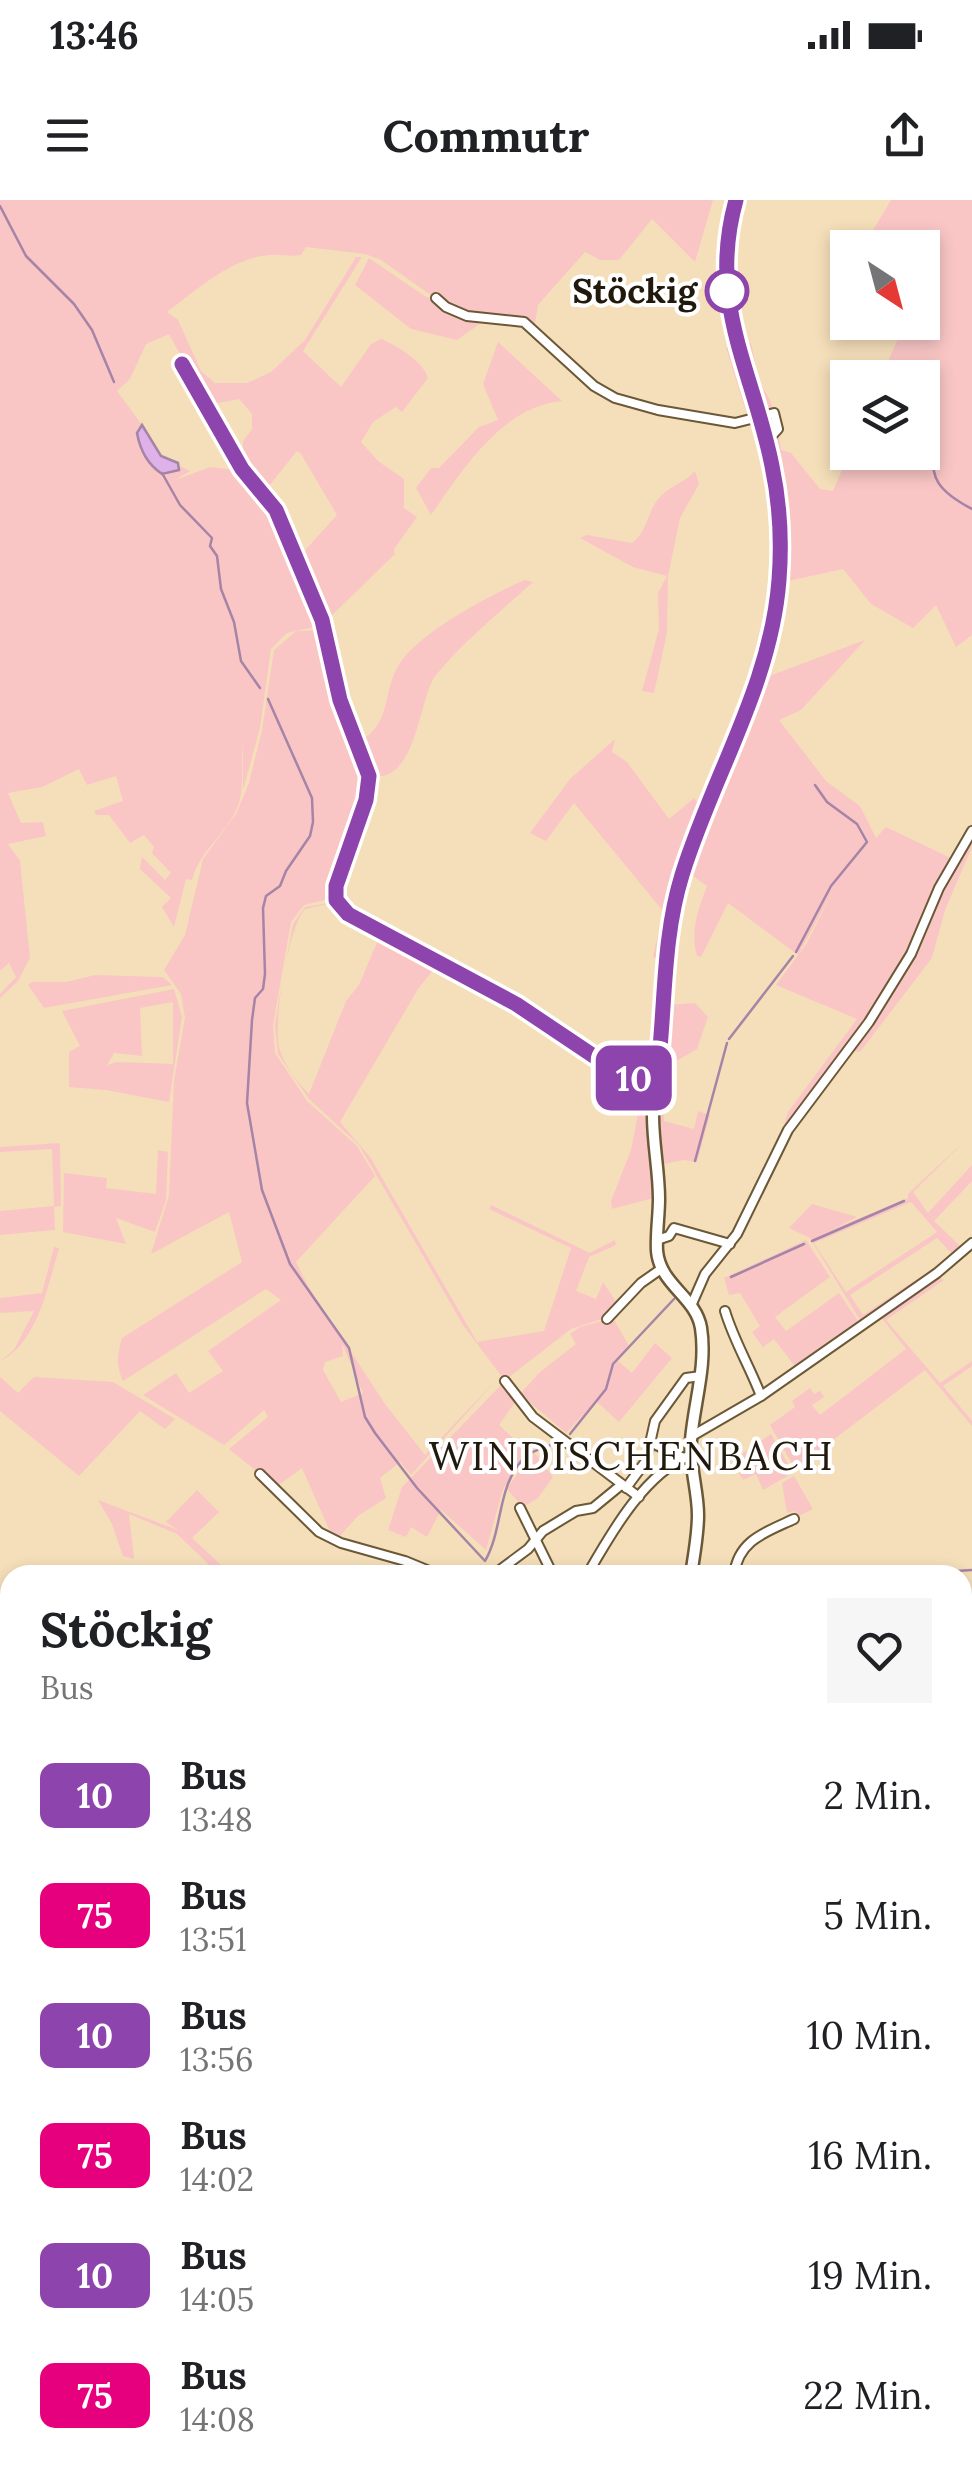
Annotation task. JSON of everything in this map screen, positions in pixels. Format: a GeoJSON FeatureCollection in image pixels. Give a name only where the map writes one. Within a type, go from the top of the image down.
{"type":"FeatureCollection","features":[{"type":"Feature","properties":{"kind":"main road"},"geometry":{"type":"LineString","coordinates":[[693,1565],[698,1518],[687,1456],[701,1376],[702,1330],[691,1306],[661,1268],[653,1112],[673,910],[694,840],[758,680],[776,612],[780,536],[775,482],[733,331],[727,289],[726,254],[736,200]]}},
{"type":"Feature","properties":{"kind":"street"},"geometry":{"type":"LineString","coordinates":[[436,298],[467,316],[524,322],[594,386],[615,398],[735,423],[759,418]]}},
{"type":"Feature","properties":{"kind":"street"},"geometry":{"type":"LineString","coordinates":[[182,364],[242,469],[266,496],[283,526],[322,620],[340,700],[369,776],[366,800],[336,886],[340,906],[348,914],[516,1004],[610,1067],[656,1085]]}},
{"type":"Feature","properties":{"kind":"street"},"geometry":{"type":"LineString","coordinates":[[691,1306],[705,1274],[730,1244],[788,1130],[869,1022],[911,954],[939,888],[972,831]]}},
{"type":"Feature","properties":{"kind":"street"},"geometry":{"type":"LineString","coordinates":[[657,1240],[669,1236],[674,1228],[730,1244]]}},
{"type":"Feature","properties":{"kind":"street"},"geometry":{"type":"LineString","coordinates":[[692,1436],[762,1396],[937,1273],[972,1243]]}},
{"type":"Feature","properties":{"kind":"street"},"geometry":{"type":"LineString","coordinates":[[608,1319],[641,1283],[661,1268]]}},
{"type":"Feature","properties":{"kind":"street"},"geometry":{"type":"LineString","coordinates":[[725,1310],[732,1336],[762,1396]]}},
{"type":"Feature","properties":{"kind":"street"},"geometry":{"type":"LineString","coordinates":[[506,1565],[528,1549],[536,1536],[576,1511],[593,1508],[643,1467],[655,1421],[686,1378],[701,1376]]}},
{"type":"Feature","properties":{"kind":"street"},"geometry":{"type":"LineString","coordinates":[[505,1381],[533,1417],[638,1497]]}},
{"type":"Feature","properties":{"kind":"street"},"geometry":{"type":"LineString","coordinates":[[594,1565],[638,1497],[687,1456],[652,1443]]}},
{"type":"Feature","properties":{"kind":"street"},"geometry":{"type":"LineString","coordinates":[[260,1474],[319,1532],[415,1565]]}},
{"type":"Feature","properties":{"kind":"street"},"geometry":{"type":"LineString","coordinates":[[520,1508],[549,1565]]}},
{"type":"Feature","properties":{"kind":"street"},"geometry":{"type":"LineString","coordinates":[[736,1565],[748,1543],[794,1519]]}},
{"type":"Feature","properties":{"kind":"shaded area"},"geometry":{"type":"Polygon","coordinates":[[[0,200],[713,200],[695,262],[652,219],[619,260],[600,260],[585,252],[538,305],[534,330],[524,322],[477,319],[481,323],[457,340],[411,329],[355,285],[369,258],[426,297],[435,298],[381,260],[365,254],[306,247],[301,255],[270,255],[242,262],[215,276],[167,312],[178,320],[201,371],[215,383],[247,383],[271,372],[305,340],[356,257],[362,257],[303,351],[341,387],[371,344],[381,339],[421,366],[428,378],[402,412],[396,407],[373,422],[361,442],[378,461],[404,479],[404,508],[417,517],[394,549],[395,554],[325,622],[298,558],[337,515],[301,454],[297,451],[264,492],[242,466],[243,441],[252,429],[252,414],[239,399],[208,405],[169,334],[146,344],[130,379],[117,391],[142,425],[138,428],[140,450],[179,470],[180,466],[190,471],[175,480],[210,467],[242,471],[275,511],[320,626],[287,633],[271,649],[260,728],[243,790],[243,744],[241,792],[236,810],[202,858],[192,880],[186,879],[174,927],[162,907],[171,898],[140,869],[142,857],[165,880],[171,873],[152,853],[154,847],[144,835],[130,843],[109,815],[96,815],[94,811],[123,801],[116,776],[87,785],[79,769],[42,787],[8,793],[21,823],[43,822],[46,836],[8,844],[20,861],[30,958],[18,981],[0,998],[16,977],[9,963],[0,971],[0,200]]]}},
{"type":"Feature","properties":{"kind":"shaded area"},"geometry":{"type":"Polygon","coordinates":[[[891,200],[972,200],[972,635],[956,647],[936,605],[913,628],[871,604],[843,569],[779,583],[780,559],[759,419],[749,421],[726,348],[751,343],[759,381],[777,423],[781,450],[791,453],[820,489],[833,491],[842,470],[940,470],[940,360],[889,360],[897,340],[940,340],[940,230],[873,230],[891,200]]]}},
{"type":"Feature","properties":{"kind":"shaded area"},"geometry":{"type":"Polygon","coordinates":[[[498,342],[562,401],[540,406],[502,428],[470,461],[431,515],[416,488],[431,468],[439,468],[479,427],[498,420],[483,384],[498,342]]]}},
{"type":"Feature","properties":{"kind":"shaded area"},"geometry":{"type":"Polygon","coordinates":[[[142,425],[161,456],[178,463],[179,470],[162,474],[148,461],[137,433],[142,425]]]}},
{"type":"Feature","properties":{"kind":"shaded area"},"geometry":{"type":"Polygon","coordinates":[[[695,471],[699,484],[680,518],[668,576],[667,633],[654,693],[642,691],[659,629],[658,593],[667,576],[633,567],[580,538],[587,535],[632,543],[642,532],[657,500],[695,471]]]}},
{"type":"Feature","properties":{"kind":"shaded area"},"geometry":{"type":"Polygon","coordinates":[[[525,580],[533,582],[436,675],[406,756],[396,769],[383,776],[366,774],[364,799],[333,898],[304,905],[291,922],[273,1025],[275,1053],[307,1101],[357,1146],[375,1176],[296,1262],[385,1404],[425,1455],[499,1377],[411,1475],[400,1462],[380,1478],[386,1498],[358,1516],[338,1538],[332,1536],[302,1468],[276,1487],[229,1449],[268,1417],[264,1410],[224,1445],[143,1395],[176,1373],[189,1393],[223,1371],[208,1351],[281,1300],[266,1289],[123,1381],[121,1375],[118,1360],[122,1338],[242,1262],[229,1212],[151,1254],[169,1195],[174,1080],[185,1018],[181,994],[164,970],[185,935],[203,859],[236,814],[249,783],[274,650],[296,631],[322,630],[354,744],[382,718],[395,672],[412,649],[459,614],[525,580]],[[342,1343],[343,1356],[325,1362],[323,1370],[341,1402],[363,1393],[342,1343]]]}},
{"type":"Feature","properties":{"kind":"shaded area"},"geometry":{"type":"Polygon","coordinates":[[[865,640],[801,710],[779,720],[826,781],[860,806],[876,838],[886,827],[955,860],[972,831],[972,847],[945,910],[932,958],[860,1052],[849,1050],[776,1150],[788,1112],[857,1019],[776,985],[807,943],[833,891],[798,955],[728,903],[701,957],[695,947],[695,929],[707,886],[686,871],[759,680],[865,640]]]}},
{"type":"Feature","properties":{"kind":"shaded area"},"geometry":{"type":"Polygon","coordinates":[[[615,739],[612,752],[627,762],[669,819],[694,798],[705,812],[694,841],[666,963],[653,957],[663,911],[574,803],[546,841],[530,833],[570,779],[615,739]]]}},
{"type":"Feature","properties":{"kind":"shaded area"},"geometry":{"type":"Polygon","coordinates":[[[336,902],[305,909],[285,969],[293,924],[305,907],[336,902]]]}},
{"type":"Feature","properties":{"kind":"shaded area"},"geometry":{"type":"Polygon","coordinates":[[[381,933],[438,964],[418,989],[340,1122],[370,1157],[477,1342],[544,1331],[571,1248],[489,1209],[491,1205],[590,1253],[615,1240],[616,1245],[589,1257],[576,1291],[596,1299],[603,1282],[619,1306],[608,1317],[571,1329],[509,1377],[502,1377],[463,1325],[359,1145],[309,1099],[291,1074],[309,1094],[346,1001],[359,985],[381,933]]]}},
{"type":"Feature","properties":{"kind":"shaded area"},"geometry":{"type":"Polygon","coordinates":[[[95,975],[163,977],[172,985],[44,1008],[28,985],[95,975]]]}},
{"type":"Feature","properties":{"kind":"shaded area"},"geometry":{"type":"Polygon","coordinates":[[[282,981],[279,1047],[291,1072],[278,1054],[275,1026],[282,981]]]}},
{"type":"Feature","properties":{"kind":"shaded area"},"geometry":{"type":"Polygon","coordinates":[[[174,989],[182,1017],[169,1102],[69,1087],[69,1052],[80,1046],[62,1011],[174,989]],[[173,1002],[140,1008],[142,1056],[114,1053],[107,1065],[117,1062],[173,1064],[173,1002]]]}},
{"type":"Feature","properties":{"kind":"shaded area"},"geometry":{"type":"Polygon","coordinates":[[[695,1003],[708,1017],[697,1049],[666,1067],[664,1121],[694,1129],[698,1111],[710,1115],[697,1162],[683,1160],[659,1165],[655,1111],[667,1005],[695,1003]]]}},
{"type":"Feature","properties":{"kind":"shaded area"},"geometry":{"type":"Polygon","coordinates":[[[558,1034],[649,1086],[657,1197],[612,1209],[611,1201],[631,1150],[642,1093],[558,1034]]]}},
{"type":"Feature","properties":{"kind":"shaded area"},"geometry":{"type":"Polygon","coordinates":[[[972,1134],[913,1192],[928,1213],[972,1165],[972,1181],[934,1221],[962,1248],[972,1240],[957,1256],[860,1320],[810,1238],[789,1228],[812,1204],[857,1217],[831,1230],[908,1198],[908,1194],[972,1134]],[[911,1202],[814,1243],[846,1292],[937,1232],[911,1202]],[[937,1238],[850,1295],[863,1315],[953,1255],[937,1238]]]}},
{"type":"Feature","properties":{"kind":"shaded area"},"geometry":{"type":"Polygon","coordinates":[[[60,1143],[61,1206],[54,1207],[55,1230],[0,1235],[0,1211],[54,1206],[52,1149],[0,1152],[0,1147],[60,1143]]]}},
{"type":"Feature","properties":{"kind":"shaded area"},"geometry":{"type":"Polygon","coordinates":[[[158,1150],[168,1152],[166,1200],[155,1232],[116,1218],[126,1244],[63,1232],[64,1173],[107,1178],[106,1188],[156,1194],[158,1150]]]}},
{"type":"Feature","properties":{"kind":"shaded area"},"geometry":{"type":"Polygon","coordinates":[[[806,1240],[830,1277],[775,1317],[786,1331],[839,1293],[858,1321],[857,1326],[797,1369],[774,1339],[763,1347],[752,1332],[760,1326],[740,1293],[729,1295],[724,1278],[806,1240]]]}},
{"type":"Feature","properties":{"kind":"shaded area"},"geometry":{"type":"Polygon","coordinates":[[[54,1247],[59,1248],[39,1314],[23,1342],[13,1353],[0,1361],[14,1350],[34,1311],[0,1313],[0,1298],[42,1293],[54,1247]]]}},
{"type":"Feature","properties":{"kind":"shaded area"},"geometry":{"type":"Polygon","coordinates":[[[936,1276],[944,1280],[886,1320],[940,1383],[972,1361],[972,1366],[943,1386],[972,1426],[925,1370],[795,1469],[770,1425],[795,1407],[792,1401],[810,1388],[824,1397],[812,1405],[820,1415],[906,1349],[881,1317],[936,1276]]]}},
{"type":"Feature","properties":{"kind":"shaded area"},"geometry":{"type":"Polygon","coordinates":[[[613,1318],[629,1346],[618,1361],[632,1373],[655,1343],[672,1358],[619,1422],[596,1401],[566,1433],[520,1394],[540,1372],[576,1344],[570,1334],[580,1327],[613,1318]]]}},
{"type":"Feature","properties":{"kind":"shaded area"},"geometry":{"type":"Polygon","coordinates":[[[0,1377],[18,1393],[34,1377],[113,1382],[175,1419],[165,1429],[140,1411],[79,1476],[0,1411],[0,1377]]]}},
{"type":"Feature","properties":{"kind":"shaded area"},"geometry":{"type":"Polygon","coordinates":[[[502,1384],[516,1401],[499,1425],[528,1452],[503,1489],[486,1550],[441,1510],[427,1537],[411,1527],[406,1537],[388,1530],[402,1487],[502,1384]]]}},
{"type":"Feature","properties":{"kind":"shaded area"},"geometry":{"type":"Polygon","coordinates":[[[771,1434],[793,1473],[763,1490],[756,1474],[743,1480],[732,1461],[771,1434]]]}},
{"type":"Feature","properties":{"kind":"shaded area"},"geometry":{"type":"Polygon","coordinates":[[[533,1451],[553,1477],[538,1498],[523,1507],[507,1489],[533,1451]]]}},
{"type":"Feature","properties":{"kind":"shaded area"},"geometry":{"type":"Polygon","coordinates":[[[794,1476],[813,1509],[797,1517],[794,1511],[787,1513],[782,1483],[794,1476]]]}},
{"type":"Feature","properties":{"kind":"shaded area"},"geometry":{"type":"Polygon","coordinates":[[[197,1490],[219,1512],[192,1538],[221,1565],[210,1565],[177,1534],[129,1514],[134,1559],[123,1556],[112,1524],[98,1500],[178,1530],[166,1522],[197,1490]]]}},
{"type":"Feature","properties":{"kind":"waterway","name":"WINDISCHENBACH"},"geometry":{"type":"LineString","coordinates":[[0,206],[26,256],[74,304],[92,330],[114,382]]}},
{"type":"Feature","properties":{"kind":"waterway"},"geometry":{"type":"LineString","coordinates":[[934,470],[942,487],[972,509]]}},
{"type":"Feature","properties":{"kind":"waterway","name":"WINDISCHENBACH"},"geometry":{"type":"LineString","coordinates":[[162,473],[180,505],[212,538],[210,546],[217,556],[221,589],[234,622],[241,661],[260,688]]}},
{"type":"Feature","properties":{"kind":"waterway","name":"WINDISCHENBACH"},"geometry":{"type":"LineString","coordinates":[[268,699],[312,798],[313,822],[310,836],[280,886],[266,896],[263,908],[265,974],[263,989],[255,998],[247,1103],[262,1190],[290,1264],[349,1348],[365,1417],[375,1433],[417,1488],[485,1561],[516,1467],[529,1454],[556,1443]]}},
{"type":"Feature","properties":{"kind":"waterway"},"geometry":{"type":"LineString","coordinates":[[796,952],[831,886],[867,842],[857,824],[827,802],[815,785]]}},
{"type":"Feature","properties":{"kind":"waterway"},"geometry":{"type":"LineString","coordinates":[[729,1039],[793,956]]}},
{"type":"Feature","properties":{"kind":"waterway"},"geometry":{"type":"LineString","coordinates":[[695,1161],[727,1043]]}},
{"type":"Feature","properties":{"kind":"waterway"},"geometry":{"type":"LineString","coordinates":[[812,1241],[904,1201]]}},
{"type":"Feature","properties":{"kind":"waterway"},"geometry":{"type":"LineString","coordinates":[[731,1277],[804,1244]]}},
{"type":"Feature","properties":{"kind":"waterway"},"geometry":{"type":"LineString","coordinates":[[570,1434],[606,1389],[613,1364],[674,1299]]}},
{"type":"Feature","properties":{"kind":"bus line","name":"10"},"geometry":{"type":"LineString","coordinates":[[182,364],[242,469],[276,510],[322,620],[346,724],[369,776],[366,800],[336,886],[336,900],[348,914],[516,1004],[610,1067],[656,1085],[673,910],[694,840],[758,680],[776,612],[780,536],[777,497],[766,442],[737,348],[727,289],[726,254],[736,200]]}},
{"type":"Feature","properties":{"kind":"place","name":"Stöckig"},"geometry":{"type":"Point","coordinates":[727,291]}},
{"type":"Feature","properties":{"kind":"district","name":"WINDISCHENBACH"},"geometry":{"type":"Point","coordinates":[632,1456]}}]}
